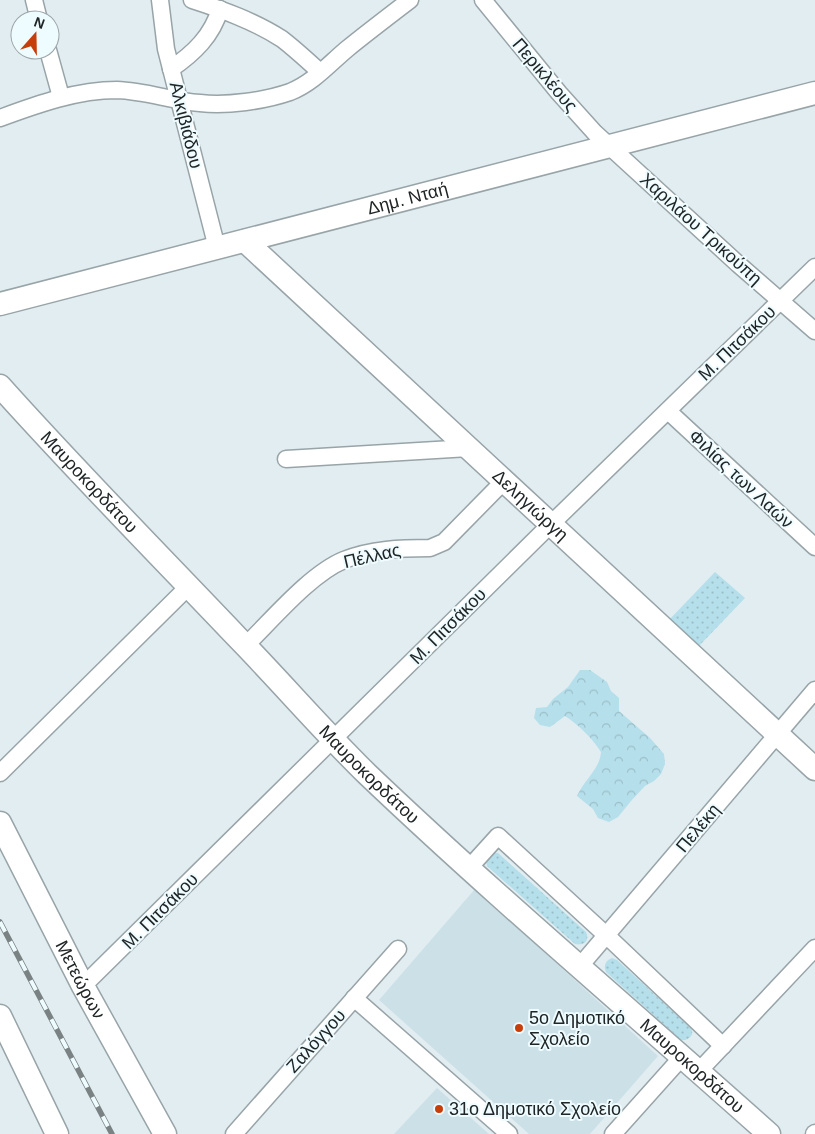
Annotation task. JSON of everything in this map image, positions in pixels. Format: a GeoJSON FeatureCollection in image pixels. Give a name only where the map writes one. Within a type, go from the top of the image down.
{"type":"FeatureCollection","features":[{"type":"Feature","properties":{"kind":"street","name":"Αλκιβιάδου"},"geometry":{"type":"LineString","coordinates":[[160,0],[166,49],[217,248]]}},
{"type":"Feature","properties":{"kind":"street"},"geometry":{"type":"LineString","coordinates":[[192,0],[220,9],[272,33],[284,40],[320,72]]}},
{"type":"Feature","properties":{"kind":"street"},"geometry":{"type":"LineString","coordinates":[[0,118],[61,97],[91,92],[135,91],[200,103],[222,104],[256,100],[289,92],[304,85],[410,0]]}},
{"type":"Feature","properties":{"kind":"street","name":"Περικλέους"},"geometry":{"type":"LineString","coordinates":[[483,0],[558,93],[595,133],[610,146]]}},
{"type":"Feature","properties":{"kind":"street"},"geometry":{"type":"LineString","coordinates":[[171,69],[203,43],[212,29],[220,9]]}},
{"type":"Feature","properties":{"kind":"street"},"geometry":{"type":"LineString","coordinates":[[51,60],[61,97]]}},
{"type":"Feature","properties":{"kind":"street","name":"Δημ. Νταή"},"geometry":{"type":"LineString","coordinates":[[0,304],[815,93]]}},
{"type":"Feature","properties":{"kind":"street","name":"Χαριλάου Τρικούπη"},"geometry":{"type":"LineString","coordinates":[[610,146],[815,331]]}},
{"type":"Feature","properties":{"kind":"street","name":"Δεληγιώργη"},"geometry":{"type":"LineString","coordinates":[[245,241],[815,769]]}},
{"type":"Feature","properties":{"kind":"street","name":"Μ. Πιτσάκου"},"geometry":{"type":"LineString","coordinates":[[83,986],[551,524],[815,268]]}},
{"type":"Feature","properties":{"kind":"street","name":"Μαυροκορδάτου"},"geometry":{"type":"LineString","coordinates":[[0,386],[333,740],[469,868],[769,1134]]}},
{"type":"Feature","properties":{"kind":"street","name":"Φιλίας των Λαών"},"geometry":{"type":"LineString","coordinates":[[668,411],[815,547]]}},
{"type":"Feature","properties":{"kind":"street"},"geometry":{"type":"LineString","coordinates":[[286,459],[469,448]]}},
{"type":"Feature","properties":{"kind":"street","name":"Πέλλας"},"geometry":{"type":"LineString","coordinates":[[246,646],[322,572],[343,560],[377,551],[437,546],[444,542],[504,481]]}},
{"type":"Feature","properties":{"kind":"street"},"geometry":{"type":"LineString","coordinates":[[0,773],[189,586]]}},
{"type":"Feature","properties":{"kind":"street","name":"Πελέκη"},"geometry":{"type":"LineString","coordinates":[[580,966],[815,690]]}},
{"type":"Feature","properties":{"kind":"street","name":"Μετεώρων"},"geometry":{"type":"LineString","coordinates":[[0,823],[83,986],[164,1134]]}},
{"type":"Feature","properties":{"kind":"street"},"geometry":{"type":"LineString","coordinates":[[469,868],[498,836],[723,1046]]}},
{"type":"Feature","properties":{"kind":"street"},"geometry":{"type":"LineString","coordinates":[[699,1071],[815,948]]}},
{"type":"Feature","properties":{"kind":"street","name":"Ζαλόγγου"},"geometry":{"type":"LineString","coordinates":[[234,1134],[398,949]]}},
{"type":"Feature","properties":{"kind":"street"},"geometry":{"type":"LineString","coordinates":[[354,998],[509,1134]]}},
{"type":"Feature","properties":{"kind":"street"},"geometry":{"type":"LineString","coordinates":[[0,1016],[57,1134]]}},
{"type":"Feature","properties":{"kind":"street"},"geometry":{"type":"LineString","coordinates":[[613,1134],[682,1057]]}},
{"type":"Feature","properties":{"kind":"shaded area","name":"5ο Δημοτικό Σχολείο"},"geometry":{"type":"Polygon","coordinates":[[[475,889],[658,1056],[590,1134],[529,1134],[379,1000],[475,889]]]}},
{"type":"Feature","properties":{"kind":"shaded area","name":"31ο Δημοτικό Σχολείο"},"geometry":{"type":"Polygon","coordinates":[[[437,1088],[489,1134],[394,1134],[437,1088]]]}},
{"type":"Feature","properties":{"kind":"green space"},"geometry":{"type":"Polygon","coordinates":[[[715,572],[745,598],[698,647],[669,620],[715,572]]]}},
{"type":"Feature","properties":{"kind":"green space"},"geometry":{"type":"Polygon","coordinates":[[[580,670],[590,670],[607,682],[611,691],[619,698],[619,711],[650,738],[664,754],[665,764],[661,774],[645,786],[618,817],[609,822],[598,818],[593,809],[577,796],[598,764],[601,752],[580,728],[565,716],[550,727],[540,725],[534,718],[536,708],[547,707],[553,699],[568,687],[580,670]]]}},
{"type":"Feature","properties":{"kind":"green space"},"geometry":{"type":"Polygon","coordinates":[[[493,853],[498,853],[586,932],[587,940],[581,944],[575,944],[487,866],[486,861],[493,853]]]}},
{"type":"Feature","properties":{"kind":"green space"},"geometry":{"type":"Polygon","coordinates":[[[612,958],[617,960],[691,1028],[692,1034],[690,1037],[681,1040],[606,972],[606,964],[612,958]]]}},
{"type":"Feature","properties":{"kind":"railway"},"geometry":{"type":"LineString","coordinates":[[0,922],[112,1134]]}},
{"type":"Feature","properties":{"kind":"place","name":"5ο Δημοτικό Σχολείο"},"geometry":{"type":"Point","coordinates":[519,1028]}},
{"type":"Feature","properties":{"kind":"place","name":"31ο Δημοτικό Σχολείο"},"geometry":{"type":"Point","coordinates":[439,1109]}}]}
